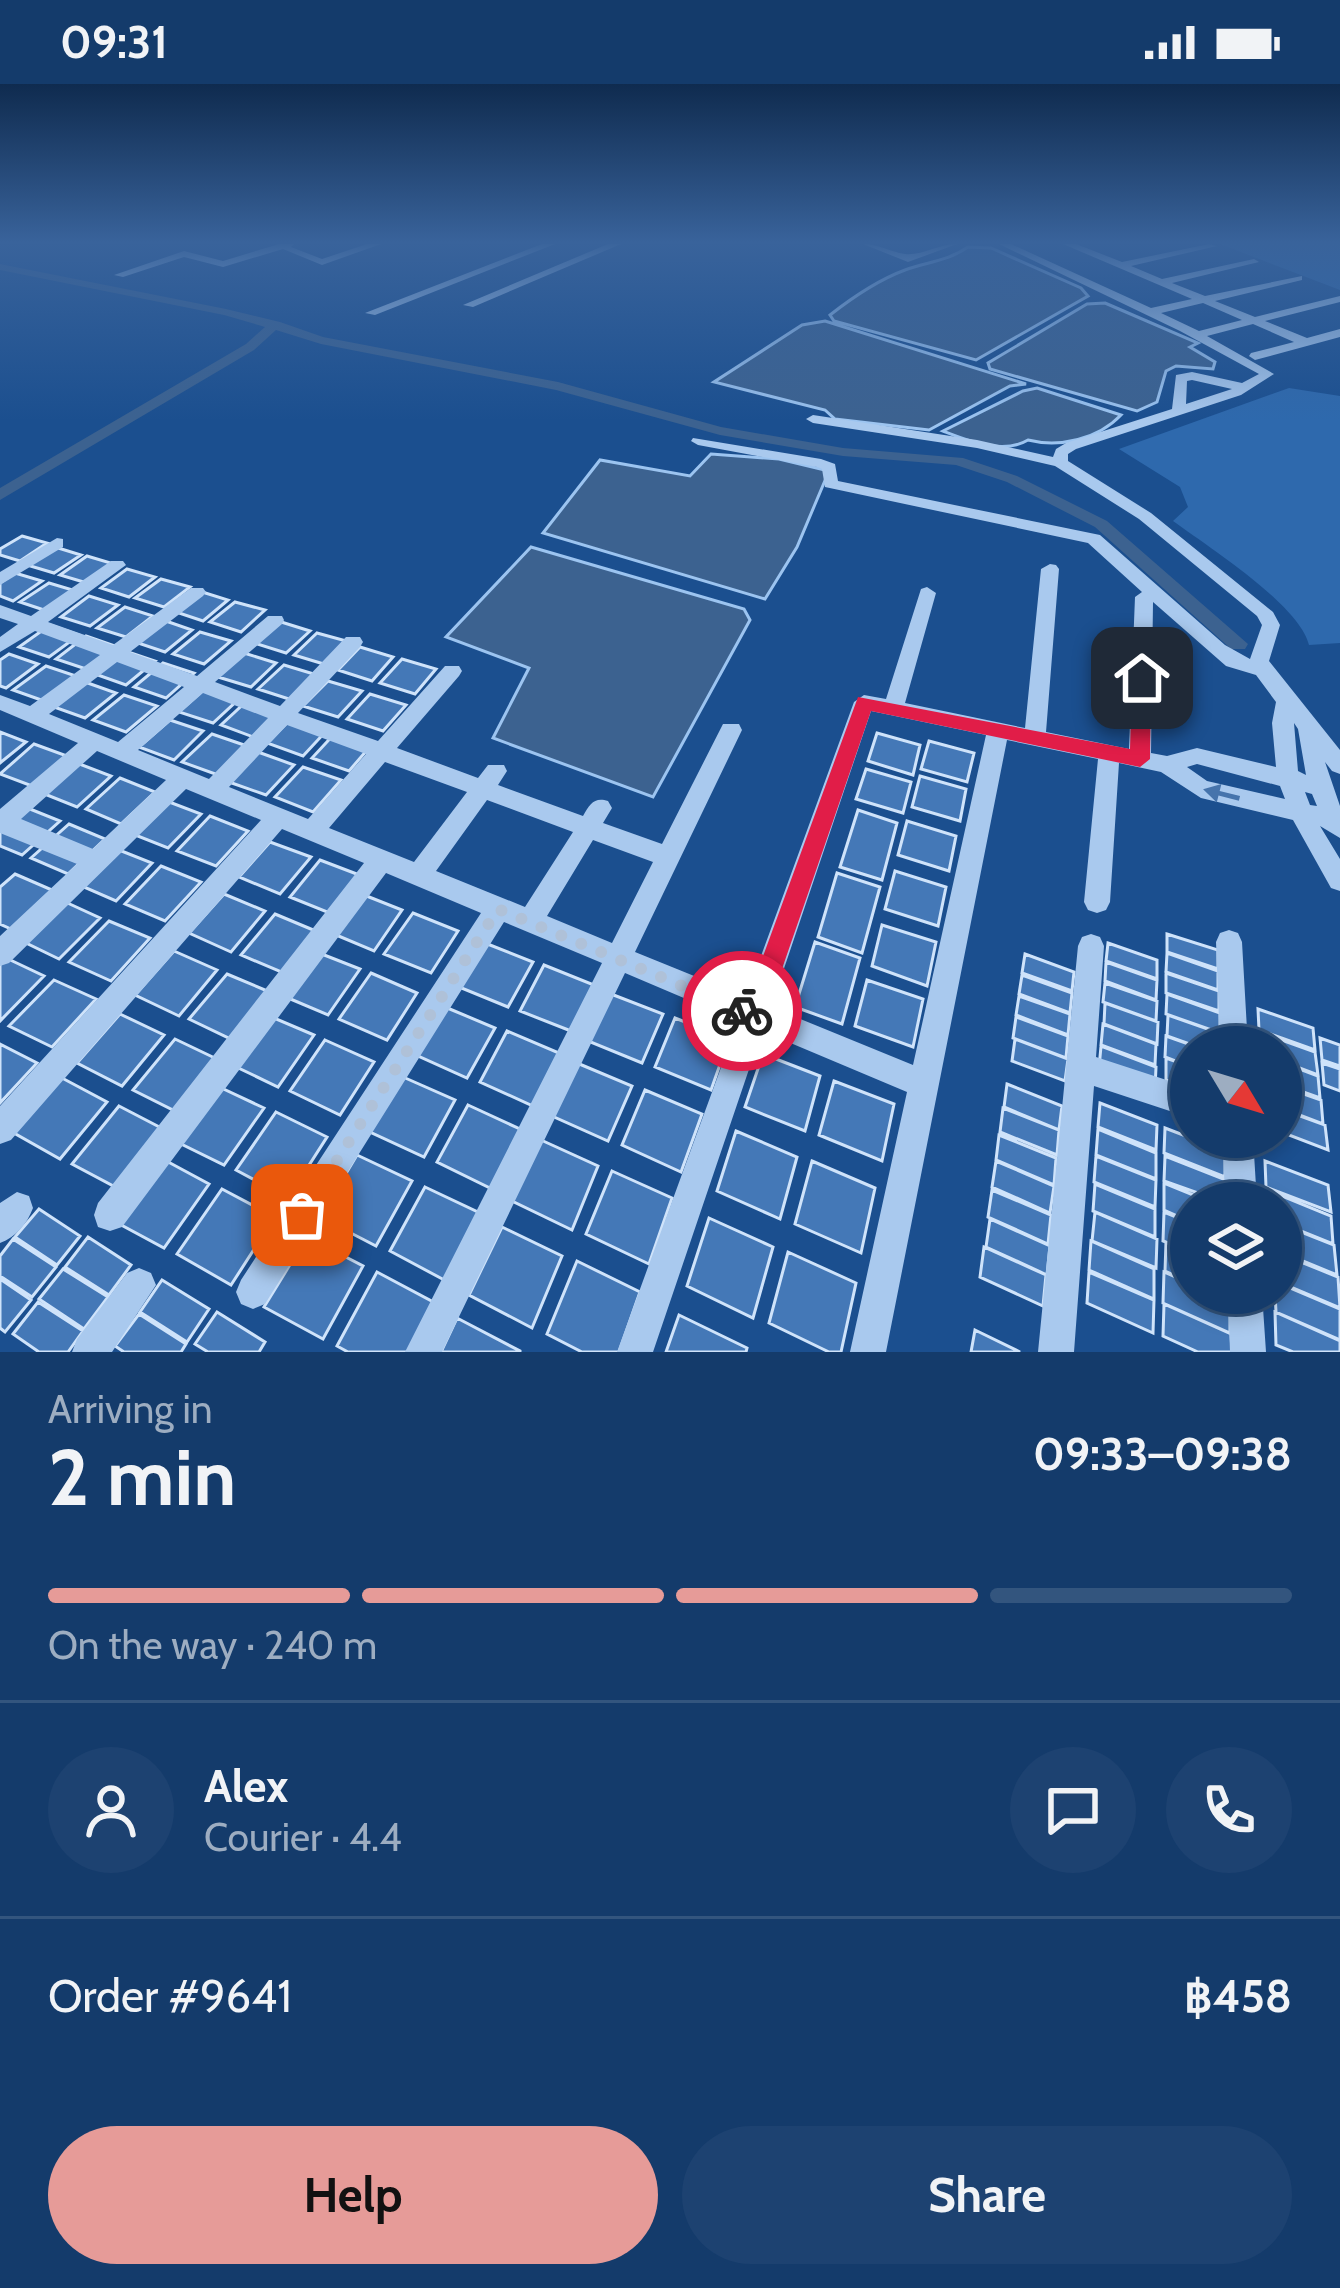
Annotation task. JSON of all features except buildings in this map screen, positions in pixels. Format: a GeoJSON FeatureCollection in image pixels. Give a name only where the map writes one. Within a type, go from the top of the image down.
{"type":"FeatureCollection","features":[{"type":"Feature","properties":{"kind":"street"},"geometry":{"type":"LineString","coordinates":[[371,313],[396,303]]}},
{"type":"Feature","properties":{"kind":"street"},"geometry":{"type":"LineString","coordinates":[[469,305],[473,303]]}},
{"type":"Feature","properties":{"kind":"street"},"geometry":{"type":"LineString","coordinates":[[1060,464],[1061,452],[1071,446],[1178,413],[1245,388],[1268,374],[1131,303]]}},
{"type":"Feature","properties":{"kind":"street"},"geometry":{"type":"LineString","coordinates":[[1144,309],[1161,303]]}},
{"type":"Feature","properties":{"kind":"street"},"geometry":{"type":"LineString","coordinates":[[1144,309],[1183,303]]}},
{"type":"Feature","properties":{"kind":"street"},"geometry":{"type":"LineString","coordinates":[[1212,303],[1306,342]]}},
{"type":"Feature","properties":{"kind":"street"},"geometry":{"type":"LineString","coordinates":[[1204,332],[1331,303]]}},
{"type":"Feature","properties":{"kind":"street"},"geometry":{"type":"LineString","coordinates":[[1255,356],[1340,333]]}},
{"type":"Feature","properties":{"kind":"street"},"geometry":{"type":"LineString","coordinates":[[1178,413],[1180,378],[1245,388]]}},
{"type":"Feature","properties":{"kind":"street"},"geometry":{"type":"LineString","coordinates":[[813,418],[977,444],[1060,464],[1145,516],[1264,612],[1271,625],[1259,661],[1287,700],[1323,735],[1340,765]]}},
{"type":"Feature","properties":{"kind":"street"},"geometry":{"type":"LineString","coordinates":[[698,441],[820,463],[830,467],[830,484],[1094,539],[1218,650],[1233,661],[1264,670]]}},
{"type":"Feature","properties":{"kind":"street"},"geometry":{"type":"LineString","coordinates":[[0,580],[57,543]]}},
{"type":"Feature","properties":{"kind":"street"},"geometry":{"type":"LineString","coordinates":[[0,646],[117,565]]}},
{"type":"Feature","properties":{"kind":"street"},"geometry":{"type":"LineString","coordinates":[[1034,736],[1050,569]]}},
{"type":"Feature","properties":{"kind":"street"},"geometry":{"type":"LineString","coordinates":[[12,711],[116,653],[197,592]]}},
{"type":"Feature","properties":{"kind":"street"},"geometry":{"type":"LineString","coordinates":[[894,706],[927,593]]}},
{"type":"Feature","properties":{"kind":"street"},"geometry":{"type":"LineString","coordinates":[[1140,759],[1144,597]]}},
{"type":"Feature","properties":{"kind":"street"},"geometry":{"type":"LineString","coordinates":[[0,611],[382,752],[489,780],[594,818],[668,857]]}},
{"type":"Feature","properties":{"kind":"street"},"geometry":{"type":"LineString","coordinates":[[122,752],[275,620]]}},
{"type":"Feature","properties":{"kind":"street"},"geometry":{"type":"LineString","coordinates":[[212,790],[353,642]]}},
{"type":"Feature","properties":{"kind":"street"},"geometry":{"type":"LineString","coordinates":[[311,831],[452,671]]}},
{"type":"Feature","properties":{"kind":"street"},"geometry":{"type":"LineString","coordinates":[[1287,700],[1281,720],[1290,779],[1303,814],[1340,880]]}},
{"type":"Feature","properties":{"kind":"street"},"geometry":{"type":"LineString","coordinates":[[635,1352],[864,702],[1167,765],[1201,789],[1338,824]]}},
{"type":"Feature","properties":{"kind":"street"},"geometry":{"type":"LineString","coordinates":[[12,711],[122,752],[924,1084]]}},
{"type":"Feature","properties":{"kind":"street"},"geometry":{"type":"LineString","coordinates":[[423,1352],[731,730]]}},
{"type":"Feature","properties":{"kind":"street"},"geometry":{"type":"LineString","coordinates":[[868,1352],[998,730]]}},
{"type":"Feature","properties":{"kind":"street"},"geometry":{"type":"LineString","coordinates":[[1323,735],[1310,756],[1338,824]]}},
{"type":"Feature","properties":{"kind":"street"},"geometry":{"type":"LineString","coordinates":[[95,741],[1,822],[97,861]]}},
{"type":"Feature","properties":{"kind":"street"},"geometry":{"type":"LineString","coordinates":[[1097,902],[1109,753]]}},
{"type":"Feature","properties":{"kind":"street"},"geometry":{"type":"LineString","coordinates":[[1167,765],[1197,756],[1321,787]]}},
{"type":"Feature","properties":{"kind":"street"},"geometry":{"type":"LineString","coordinates":[[0,954],[183,778]]}},
{"type":"Feature","properties":{"kind":"street"},"geometry":{"type":"LineString","coordinates":[[418,876],[489,780]]}},
{"type":"Feature","properties":{"kind":"street"},"geometry":{"type":"LineString","coordinates":[[0,1130],[278,818]]}},
{"type":"Feature","properties":{"kind":"street"},"geometry":{"type":"LineString","coordinates":[[530,922],[594,818]]}},
{"type":"Feature","properties":{"kind":"street"},"geometry":{"type":"LineString","coordinates":[[110,1215],[381,860]]}},
{"type":"Feature","properties":{"kind":"street"},"geometry":{"type":"LineString","coordinates":[[253,1292],[498,909]]}},
{"type":"Feature","properties":{"kind":"street"},"geometry":{"type":"LineString","coordinates":[[1229,942],[1233,1026]]}},
{"type":"Feature","properties":{"kind":"street"},"geometry":{"type":"LineString","coordinates":[[1056,1352],[1091,946]]}},
{"type":"Feature","properties":{"kind":"street"},"geometry":{"type":"LineString","coordinates":[[1080,1067],[1170,1096]]}},
{"type":"Feature","properties":{"kind":"street"},"geometry":{"type":"LineString","coordinates":[[90,1352],[139,1285]]}},
{"type":"Feature","properties":{"kind":"street"},"geometry":{"type":"LineString","coordinates":[[1246,1314],[1248,1352]]}},
{"type":"Feature","properties":{"kind":"shaded area"},"geometry":{"type":"Polygon","coordinates":[[[846,303],[1075,303],[976,360],[834,321],[830,315],[846,303]]]}},
{"type":"Feature","properties":{"kind":"shaded area"},"geometry":{"type":"Polygon","coordinates":[[[1105,303],[1198,343],[1190,347],[1215,362],[1213,369],[1176,366],[1166,371],[1157,402],[1137,411],[990,369],[988,363],[1087,304],[1105,303]]]}},
{"type":"Feature","properties":{"kind":"shaded area"},"geometry":{"type":"Polygon","coordinates":[[[825,321],[1026,384],[1010,386],[929,430],[835,419],[825,410],[714,382],[802,325],[825,321]]]}},
{"type":"Feature","properties":{"kind":"shaded area"},"geometry":{"type":"Polygon","coordinates":[[[1037,388],[1121,415],[1090,436],[1065,442],[1028,440],[997,446],[943,431],[1023,391],[1037,388]]]}},
{"type":"Feature","properties":{"kind":"shaded area"},"geometry":{"type":"Polygon","coordinates":[[[1289,388],[1340,396],[1340,643],[1309,645],[1302,629],[1271,595],[1173,521],[1188,507],[1180,487],[1119,449],[1289,388]]]}},
{"type":"Feature","properties":{"kind":"shaded area"},"geometry":{"type":"Polygon","coordinates":[[[711,454],[779,459],[829,471],[797,547],[765,599],[543,533],[600,460],[690,476],[711,454]]]}},
{"type":"Feature","properties":{"kind":"shaded area"},"geometry":{"type":"Polygon","coordinates":[[[531,547],[744,609],[750,620],[653,797],[493,738],[529,668],[446,637],[531,547]]]}},
{"type":"Feature","properties":{"kind":"waterway"},"geometry":{"type":"LineString","coordinates":[[182,303],[274,326]]}},
{"type":"Feature","properties":{"kind":"waterway"},"geometry":{"type":"LineString","coordinates":[[0,495],[250,347],[274,326]]}},
{"type":"Feature","properties":{"kind":"waterway"},"geometry":{"type":"LineString","coordinates":[[274,326],[321,340],[558,386],[720,431],[843,452],[958,461],[1012,479],[1101,524],[1238,644]]}},
{"type":"Feature","properties":{"kind":"way so far"},"geometry":{"type":"LineString","coordinates":[[302,1215],[498,909],[742,1011]]}},
{"type":"Feature","properties":{"kind":"route"},"geometry":{"type":"LineString","coordinates":[[742,1011],[754,1016],[864,702],[1140,759],[1142,678]]}}]}
